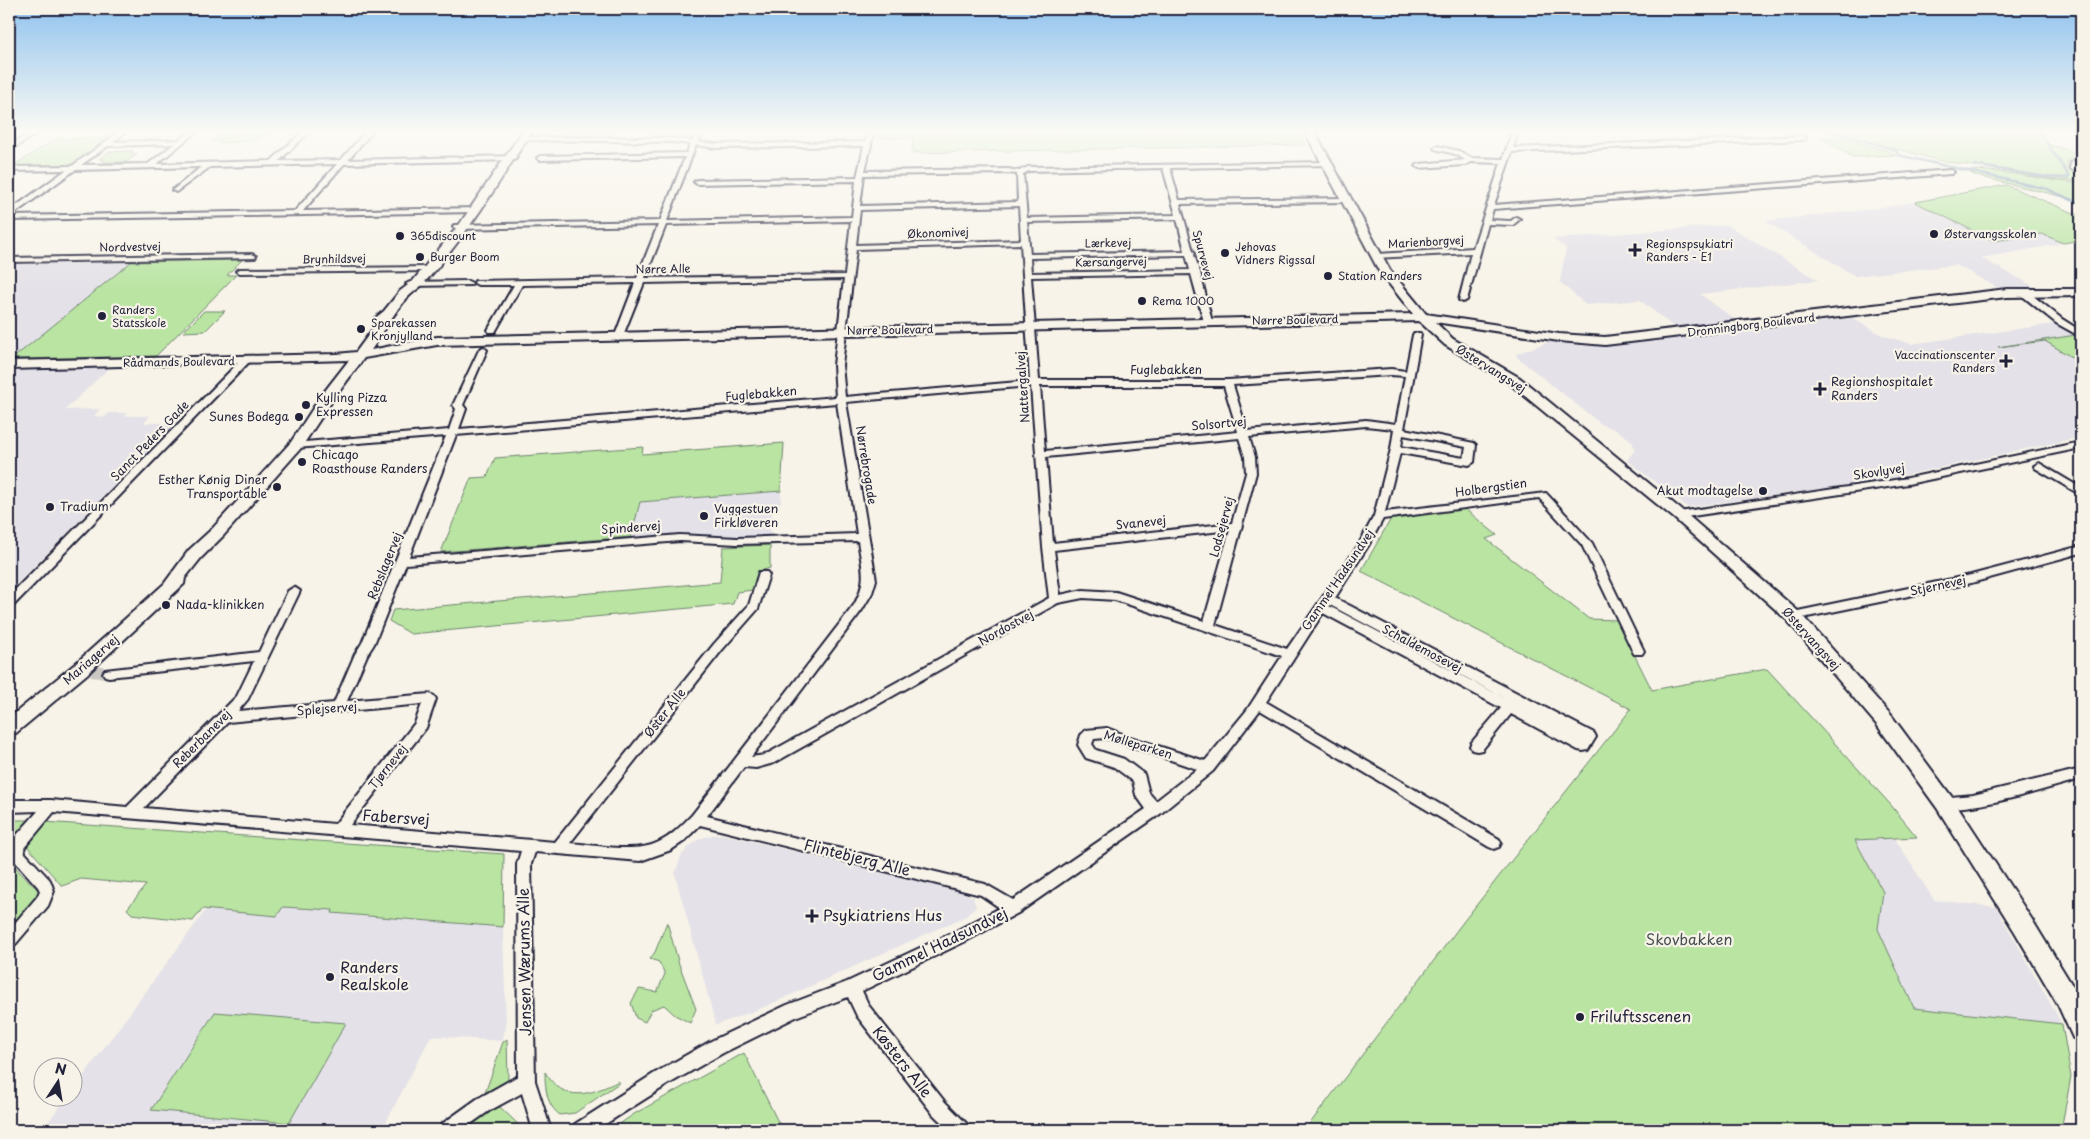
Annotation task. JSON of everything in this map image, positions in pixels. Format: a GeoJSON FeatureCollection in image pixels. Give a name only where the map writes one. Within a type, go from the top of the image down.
{"type":"FeatureCollection","features":[{"type":"Feature","properties":{"kind":"street"},"geometry":{"type":"LineString","coordinates":[[9,214],[50,185]]}},
{"type":"Feature","properties":{"kind":"street"},"geometry":{"type":"LineString","coordinates":[[176,190],[182,185]]}},
{"type":"Feature","properties":{"kind":"street"},"geometry":{"type":"LineString","coordinates":[[298,212],[322,185]]}},
{"type":"Feature","properties":{"kind":"street","name":"Mariagervej"},"geometry":{"type":"LineString","coordinates":[[9,728],[86,670],[205,554],[218,532],[296,444],[326,399],[328,387],[354,356],[370,329],[388,314],[460,227],[491,185]]}},
{"type":"Feature","properties":{"kind":"street"},"geometry":{"type":"LineString","coordinates":[[618,338],[678,185]]}},
{"type":"Feature","properties":{"kind":"street","name":"Nørrebrogade"},"geometry":{"type":"LineString","coordinates":[[740,762],[858,608],[866,594],[870,580],[841,399],[838,365],[859,185]]}},
{"type":"Feature","properties":{"kind":"street","name":"Nattergalvej"},"geometry":{"type":"LineString","coordinates":[[1021,185],[1048,547],[1055,600]]}},
{"type":"Feature","properties":{"kind":"street","name":"Spurvevej"},"geometry":{"type":"LineString","coordinates":[[1171,185],[1208,322]]}},
{"type":"Feature","properties":{"kind":"street"},"geometry":{"type":"LineString","coordinates":[[1339,185],[1386,271],[1422,317]]}},
{"type":"Feature","properties":{"kind":"street","name":"Marienborgvej"},"geometry":{"type":"LineString","coordinates":[[1463,300],[1476,250],[1497,185]]}},
{"type":"Feature","properties":{"kind":"street"},"geometry":{"type":"LineString","coordinates":[[1490,207],[1502,208],[1787,185]]}},
{"type":"Feature","properties":{"kind":"street"},"geometry":{"type":"LineString","coordinates":[[1176,202],[1347,200]]}},
{"type":"Feature","properties":{"kind":"street"},"geometry":{"type":"LineString","coordinates":[[856,208],[1023,204]]}},
{"type":"Feature","properties":{"kind":"street"},"geometry":{"type":"LineString","coordinates":[[9,218],[473,210]]}},
{"type":"Feature","properties":{"kind":"street"},"geometry":{"type":"LineString","coordinates":[[1024,220],[1181,217]]}},
{"type":"Feature","properties":{"kind":"street"},"geometry":{"type":"LineString","coordinates":[[1485,222],[1514,223],[1516,218]]}},
{"type":"Feature","properties":{"kind":"street"},"geometry":{"type":"LineString","coordinates":[[460,227],[855,219]]}},
{"type":"Feature","properties":{"kind":"street","name":"Økonomivej"},"geometry":{"type":"LineString","coordinates":[[851,247],[1025,242]]}},
{"type":"Feature","properties":{"kind":"street","name":"Marienborgvej"},"geometry":{"type":"LineString","coordinates":[[1378,256],[1476,250]]}},
{"type":"Feature","properties":{"kind":"street","name":"Lærkevej"},"geometry":{"type":"LineString","coordinates":[[1026,256],[1191,253]]}},
{"type":"Feature","properties":{"kind":"street","name":"Nordvestvej"},"geometry":{"type":"LineString","coordinates":[[9,260],[252,256]]}},
{"type":"Feature","properties":{"kind":"street","name":"Brynhildsvej"},"geometry":{"type":"LineString","coordinates":[[240,271],[425,269]]}},
{"type":"Feature","properties":{"kind":"street","name":"Kærsangervej"},"geometry":{"type":"LineString","coordinates":[[1027,275],[1196,272]]}},
{"type":"Feature","properties":{"kind":"street","name":"Nørre Alle"},"geometry":{"type":"LineString","coordinates":[[478,283],[848,277]]}},
{"type":"Feature","properties":{"kind":"street"},"geometry":{"type":"LineString","coordinates":[[410,287],[468,283]]}},
{"type":"Feature","properties":{"kind":"street"},"geometry":{"type":"LineString","coordinates":[[492,330],[519,283]]}},
{"type":"Feature","properties":{"kind":"street"},"geometry":{"type":"LineString","coordinates":[[2023,292],[2059,321],[2081,334]]}},
{"type":"Feature","properties":{"kind":"street","name":"Dronningborg Boulevard"},"geometry":{"type":"LineString","coordinates":[[1422,317],[1470,322],[1561,338],[1605,341],[2023,292],[2081,292]]}},
{"type":"Feature","properties":{"kind":"street","name":"Nørre Boulevard"},"geometry":{"type":"LineString","coordinates":[[354,356],[437,341],[1422,317]]}},
{"type":"Feature","properties":{"kind":"street","name":"Østervangsvej"},"geometry":{"type":"LineString","coordinates":[[1422,317],[1449,342],[1515,381],[1679,515],[1793,616],[1884,720],[1944,802],[2034,942],[2067,998],[2081,1030]]}},
{"type":"Feature","properties":{"kind":"street","name":"Gammel Hadsundvej"},"geometry":{"type":"LineString","coordinates":[[581,1130],[661,1079],[717,1047],[793,1010],[852,988],[961,936],[1012,908],[1155,810],[1208,767],[1258,702],[1363,546],[1379,516],[1396,449],[1398,429],[1417,335]]}},
{"type":"Feature","properties":{"kind":"street","name":"Rebslagervej"},"geometry":{"type":"LineString","coordinates":[[338,708],[360,654],[368,644],[453,432],[461,409],[458,405],[483,350]]}},
{"type":"Feature","properties":{"kind":"street","name":"Rådmands Boulevard"},"geometry":{"type":"LineString","coordinates":[[9,365],[354,356]]}},
{"type":"Feature","properties":{"kind":"street","name":"Sanct Peders Gade"},"geometry":{"type":"LineString","coordinates":[[9,603],[246,360]]}},
{"type":"Feature","properties":{"kind":"street","name":"Fuglebakken"},"geometry":{"type":"LineString","coordinates":[[296,444],[1035,382],[1228,383],[1391,372],[1409,374]]}},
{"type":"Feature","properties":{"kind":"street"},"geometry":{"type":"LineString","coordinates":[[1228,383],[1244,434]]}},
{"type":"Feature","properties":{"kind":"street","name":"Solsortvej"},"geometry":{"type":"LineString","coordinates":[[1041,454],[1366,423],[1398,429]]}},
{"type":"Feature","properties":{"kind":"street"},"geometry":{"type":"LineString","coordinates":[[1396,449],[1469,462],[1471,445],[1398,429]]}},
{"type":"Feature","properties":{"kind":"street","name":"Lodsejervej"},"geometry":{"type":"LineString","coordinates":[[1209,626],[1251,473],[1250,457],[1244,434]]}},
{"type":"Feature","properties":{"kind":"street","name":"Skovlyvej"},"geometry":{"type":"LineString","coordinates":[[1679,515],[1908,481],[2081,445]]}},
{"type":"Feature","properties":{"kind":"street"},"geometry":{"type":"LineString","coordinates":[[2040,466],[2081,492]]}},
{"type":"Feature","properties":{"kind":"street","name":"Holbergstien"},"geometry":{"type":"LineString","coordinates":[[1379,516],[1542,495],[1587,543],[1638,650]]}},
{"type":"Feature","properties":{"kind":"street","name":"Svanevej"},"geometry":{"type":"LineString","coordinates":[[1048,547],[1237,526]]}},
{"type":"Feature","properties":{"kind":"street","name":"Spindervej"},"geometry":{"type":"LineString","coordinates":[[401,561],[680,538],[737,541],[863,537]]}},
{"type":"Feature","properties":{"kind":"street","name":"Stjernevej"},"geometry":{"type":"LineString","coordinates":[[1793,616],[1971,579],[2081,550]]}},
{"type":"Feature","properties":{"kind":"street","name":"Øster Alle"},"geometry":{"type":"LineString","coordinates":[[559,848],[712,655],[754,606],[764,575]]}},
{"type":"Feature","properties":{"kind":"street","name":"Reberbanevej"},"geometry":{"type":"LineString","coordinates":[[130,813],[242,699],[294,591]]}},
{"type":"Feature","properties":{"kind":"street","name":"Nordostvej"},"geometry":{"type":"LineString","coordinates":[[740,762],[756,763],[770,759],[1055,600],[1088,594],[1116,596],[1289,654]]}},
{"type":"Feature","properties":{"kind":"street","name":"Schaldemosevej"},"geometry":{"type":"LineString","coordinates":[[1325,603],[1513,703],[1583,746],[1590,737],[1513,703]]}},
{"type":"Feature","properties":{"kind":"street"},"geometry":{"type":"LineString","coordinates":[[109,673],[262,656]]}},
{"type":"Feature","properties":{"kind":"street","name":"Splejservej"},"geometry":{"type":"LineString","coordinates":[[224,717],[430,699]]}},
{"type":"Feature","properties":{"kind":"street","name":"Tjørnevej"},"geometry":{"type":"LineString","coordinates":[[338,830],[421,725],[430,699]]}},
{"type":"Feature","properties":{"kind":"street"},"geometry":{"type":"LineString","coordinates":[[1258,702],[1494,843]]}},
{"type":"Feature","properties":{"kind":"street"},"geometry":{"type":"LineString","coordinates":[[1477,746],[1513,703]]}},
{"type":"Feature","properties":{"kind":"street","name":"Mølleparken"},"geometry":{"type":"LineString","coordinates":[[1155,810],[1143,795],[1139,778],[1119,763],[1090,754],[1085,745],[1086,739],[1091,734],[1107,733],[1126,741],[1208,767]]}},
{"type":"Feature","properties":{"kind":"street","name":"Fabersvej"},"geometry":{"type":"LineString","coordinates":[[9,806],[51,806],[640,855],[661,850],[672,844],[697,819],[740,762]]}},
{"type":"Feature","properties":{"kind":"street"},"geometry":{"type":"LineString","coordinates":[[1944,802],[1973,801],[2081,774]]}},
{"type":"Feature","properties":{"kind":"street"},"geometry":{"type":"LineString","coordinates":[[9,941],[43,901],[47,891],[45,884],[18,856],[17,848],[21,840],[51,806]]}},
{"type":"Feature","properties":{"kind":"street","name":"Flintebjerg Alle"},"geometry":{"type":"LineString","coordinates":[[697,819],[985,890],[1012,908]]}},
{"type":"Feature","properties":{"kind":"street","name":"Jensen Wærums Alle"},"geometry":{"type":"LineString","coordinates":[[530,845],[524,864],[527,1081],[542,1130]]}},
{"type":"Feature","properties":{"kind":"street","name":"Køsters Alle"},"geometry":{"type":"LineString","coordinates":[[852,988],[863,1011],[939,1108],[961,1130]]}},
{"type":"Feature","properties":{"kind":"street"},"geometry":{"type":"LineString","coordinates":[[448,1130],[483,1106],[527,1081]]}},
{"type":"Feature","properties":{"kind":"shaded area","name":"Østervangsskolen"},"geometry":{"type":"Polygon","coordinates":[[[1993,188],[2081,240],[1981,258],[2035,287],[2000,289],[1956,265],[1855,276],[1765,221],[1873,209],[1993,188]]]}},
{"type":"Feature","properties":{"kind":"shaded area"},"geometry":{"type":"Polygon","coordinates":[[[1727,225],[1818,280],[1700,294],[1737,321],[1675,328],[1640,300],[1586,305],[1560,282],[1566,248],[1553,239],[1727,225]]]}},
{"type":"Feature","properties":{"kind":"shaded area","name":"Randers Statsskole"},"geometry":{"type":"Polygon","coordinates":[[[242,260],[227,275],[236,275],[156,356],[9,359],[9,264],[242,260]]]}},
{"type":"Feature","properties":{"kind":"shaded area","name":"Regionshospitalet Randers"},"geometry":{"type":"Polygon","coordinates":[[[1852,318],[1882,335],[1911,344],[2054,324],[2081,338],[2081,437],[1873,482],[1687,507],[1627,460],[1635,450],[1632,441],[1618,431],[1601,424],[1518,358],[1516,354],[1551,341],[1584,346],[1606,346],[1852,318]]]}},
{"type":"Feature","properties":{"kind":"shaded area","name":"Tradium"},"geometry":{"type":"Polygon","coordinates":[[[109,368],[65,410],[100,409],[94,416],[105,417],[109,413],[127,413],[124,416],[150,416],[144,423],[176,423],[9,592],[9,370],[109,368]]]}},
{"type":"Feature","properties":{"kind":"shaded area","name":"Vuggestuen Firkløveren"},"geometry":{"type":"Polygon","coordinates":[[[781,491],[781,503],[773,504],[770,535],[724,537],[674,534],[631,537],[640,502],[781,491]]]}},
{"type":"Feature","properties":{"kind":"shaded area"},"geometry":{"type":"Polygon","coordinates":[[[722,834],[960,892],[973,897],[976,907],[966,916],[764,1007],[716,1025],[675,874],[681,856],[690,846],[699,839],[722,834]]]}},
{"type":"Feature","properties":{"kind":"shaded area"},"geometry":{"type":"Polygon","coordinates":[[[1855,839],[1895,839],[1934,900],[1996,907],[2062,1024],[1914,1008],[1878,929],[1883,892],[1855,839]]]}},
{"type":"Feature","properties":{"kind":"shaded area","name":"Randers Realskole"},"geometry":{"type":"Polygon","coordinates":[[[283,907],[334,910],[332,913],[503,927],[506,1027],[502,1041],[431,1036],[382,1130],[42,1130],[60,1106],[82,1106],[82,1078],[206,910],[277,916],[283,907]]]}},
{"type":"Feature","properties":{"kind":"green space"},"geometry":{"type":"Polygon","coordinates":[[[2006,185],[2081,216],[2081,240],[2063,243],[2042,234],[1994,241],[1915,202],[2006,185]]]}},
{"type":"Feature","properties":{"kind":"green space"},"geometry":{"type":"Polygon","coordinates":[[[2015,185],[2081,185],[2081,204],[2068,198],[2015,185]]]}},
{"type":"Feature","properties":{"kind":"green space","name":"Randers Statsskole"},"geometry":{"type":"Polygon","coordinates":[[[242,260],[227,275],[236,275],[156,356],[12,359],[131,262],[242,260]]]}},
{"type":"Feature","properties":{"kind":"green space"},"geometry":{"type":"Polygon","coordinates":[[[204,311],[225,311],[205,331],[183,332],[204,311]]]}},
{"type":"Feature","properties":{"kind":"green space"},"geometry":{"type":"Polygon","coordinates":[[[2076,335],[2081,337],[2081,363],[2045,341],[1998,347],[2076,335]]]}},
{"type":"Feature","properties":{"kind":"green space"},"geometry":{"type":"Polygon","coordinates":[[[784,443],[781,491],[640,502],[631,537],[441,552],[471,478],[487,477],[495,458],[643,447],[642,454],[784,443]]]}},
{"type":"Feature","properties":{"kind":"green space","name":"Skovbakken"},"geometry":{"type":"Polygon","coordinates":[[[1465,509],[1497,535],[1486,539],[1589,619],[1617,620],[1652,690],[1767,669],[1890,804],[1917,837],[1855,840],[1883,892],[1878,929],[1914,1008],[2062,1024],[2071,1077],[2061,1130],[1305,1130],[1467,917],[1631,709],[1361,571],[1392,517],[1465,509]]]}},
{"type":"Feature","properties":{"kind":"green space"},"geometry":{"type":"Polygon","coordinates":[[[770,545],[770,568],[760,571],[753,590],[737,592],[733,604],[411,634],[389,621],[393,610],[720,582],[723,547],[770,545]]]}},
{"type":"Feature","properties":{"kind":"green space"},"geometry":{"type":"Polygon","coordinates":[[[9,820],[30,820],[14,839],[9,852],[9,820]]]}},
{"type":"Feature","properties":{"kind":"green space"},"geometry":{"type":"Polygon","coordinates":[[[44,822],[504,854],[503,927],[332,913],[333,910],[283,907],[277,916],[202,909],[193,921],[132,914],[127,909],[146,885],[81,879],[62,886],[27,846],[27,841],[44,822]]]}},
{"type":"Feature","properties":{"kind":"green space"},"geometry":{"type":"Polygon","coordinates":[[[9,852],[18,870],[39,891],[38,896],[28,910],[9,923],[11,914],[9,914],[9,852]]]}},
{"type":"Feature","properties":{"kind":"green space"},"geometry":{"type":"Polygon","coordinates":[[[667,922],[679,964],[696,1009],[690,1023],[675,1015],[664,1005],[651,1010],[645,1022],[636,1018],[631,1003],[639,989],[657,992],[665,974],[659,962],[650,959],[655,952],[667,922]]]}},
{"type":"Feature","properties":{"kind":"green space"},"geometry":{"type":"Polygon","coordinates":[[[215,1012],[346,1023],[289,1123],[151,1110],[215,1012]]]}},
{"type":"Feature","properties":{"kind":"green space"},"geometry":{"type":"Polygon","coordinates":[[[507,1039],[508,1080],[485,1093],[503,1042],[507,1039]]]}},
{"type":"Feature","properties":{"kind":"green space"},"geometry":{"type":"Polygon","coordinates":[[[744,1053],[782,1130],[611,1130],[634,1114],[744,1053]]]}},
{"type":"Feature","properties":{"kind":"green space"},"geometry":{"type":"Polygon","coordinates":[[[545,1072],[560,1089],[569,1093],[588,1093],[619,1081],[619,1083],[575,1113],[560,1115],[549,1101],[545,1072]]]}},
{"type":"Feature","properties":{"kind":"green space"},"geometry":{"type":"Polygon","coordinates":[[[500,1107],[522,1130],[464,1130],[489,1111],[500,1107]]]}},
{"type":"Feature","properties":{"kind":"waterway"},"geometry":{"type":"LineString","coordinates":[[2030,185],[2047,189],[2081,204]]}},
{"type":"Feature","properties":{"kind":"tunnel"},"geometry":{"type":"LineString","coordinates":[[91,671],[109,673]]}},
{"type":"Feature","properties":{"kind":"place","name":"Østervangsskolen"},"geometry":{"type":"Point","coordinates":[1934,234]}},
{"type":"Feature","properties":{"kind":"place","name":"365discount"},"geometry":{"type":"Point","coordinates":[400,236]}},
{"type":"Feature","properties":{"kind":"place","name":"Regionspsykiatri Randers - E1"},"geometry":{"type":"Point","coordinates":[1635,250]}},
{"type":"Feature","properties":{"kind":"place","name":"Jehovas Vidners Rigssal"},"geometry":{"type":"Point","coordinates":[1225,253]}},
{"type":"Feature","properties":{"kind":"place","name":"Burger Boom"},"geometry":{"type":"Point","coordinates":[420,257]}},
{"type":"Feature","properties":{"kind":"place","name":"Station Randers"},"geometry":{"type":"Point","coordinates":[1328,276]}},
{"type":"Feature","properties":{"kind":"place","name":"Rema 1000"},"geometry":{"type":"Point","coordinates":[1142,301]}},
{"type":"Feature","properties":{"kind":"place","name":"Randers Statsskole"},"geometry":{"type":"Point","coordinates":[102,316]}},
{"type":"Feature","properties":{"kind":"place","name":"Sparekassen Kronjylland"},"geometry":{"type":"Point","coordinates":[361,329]}},
{"type":"Feature","properties":{"kind":"place","name":"Vaccinationscenter Randers"},"geometry":{"type":"Point","coordinates":[2006,361]}},
{"type":"Feature","properties":{"kind":"place","name":"Regionshospitalet Randers"},"geometry":{"type":"Point","coordinates":[1820,389]}},
{"type":"Feature","properties":{"kind":"place","name":"Kylling Pizza Expressen"},"geometry":{"type":"Point","coordinates":[306,405]}},
{"type":"Feature","properties":{"kind":"place","name":"Sunes Bodega"},"geometry":{"type":"Point","coordinates":[299,417]}},
{"type":"Feature","properties":{"kind":"place","name":"Chicago Roasthouse Randers"},"geometry":{"type":"Point","coordinates":[302,462]}},
{"type":"Feature","properties":{"kind":"place","name":"Esther Kønig Diner Transportable"},"geometry":{"type":"Point","coordinates":[277,487]}},
{"type":"Feature","properties":{"kind":"place","name":"Akut modtagelse"},"geometry":{"type":"Point","coordinates":[1763,491]}},
{"type":"Feature","properties":{"kind":"place","name":"Tradium"},"geometry":{"type":"Point","coordinates":[50,507]}},
{"type":"Feature","properties":{"kind":"place","name":"Vuggestuen Firkløveren"},"geometry":{"type":"Point","coordinates":[704,516]}},
{"type":"Feature","properties":{"kind":"place","name":"Nada-klinikken"},"geometry":{"type":"Point","coordinates":[166,605]}},
{"type":"Feature","properties":{"kind":"place","name":"Psykiatriens Hus"},"geometry":{"type":"Point","coordinates":[812,916]}},
{"type":"Feature","properties":{"kind":"place","name":"Randers Realskole"},"geometry":{"type":"Point","coordinates":[330,977]}},
{"type":"Feature","properties":{"kind":"place","name":"Friluftsscenen"},"geometry":{"type":"Point","coordinates":[1580,1017]}}]}
